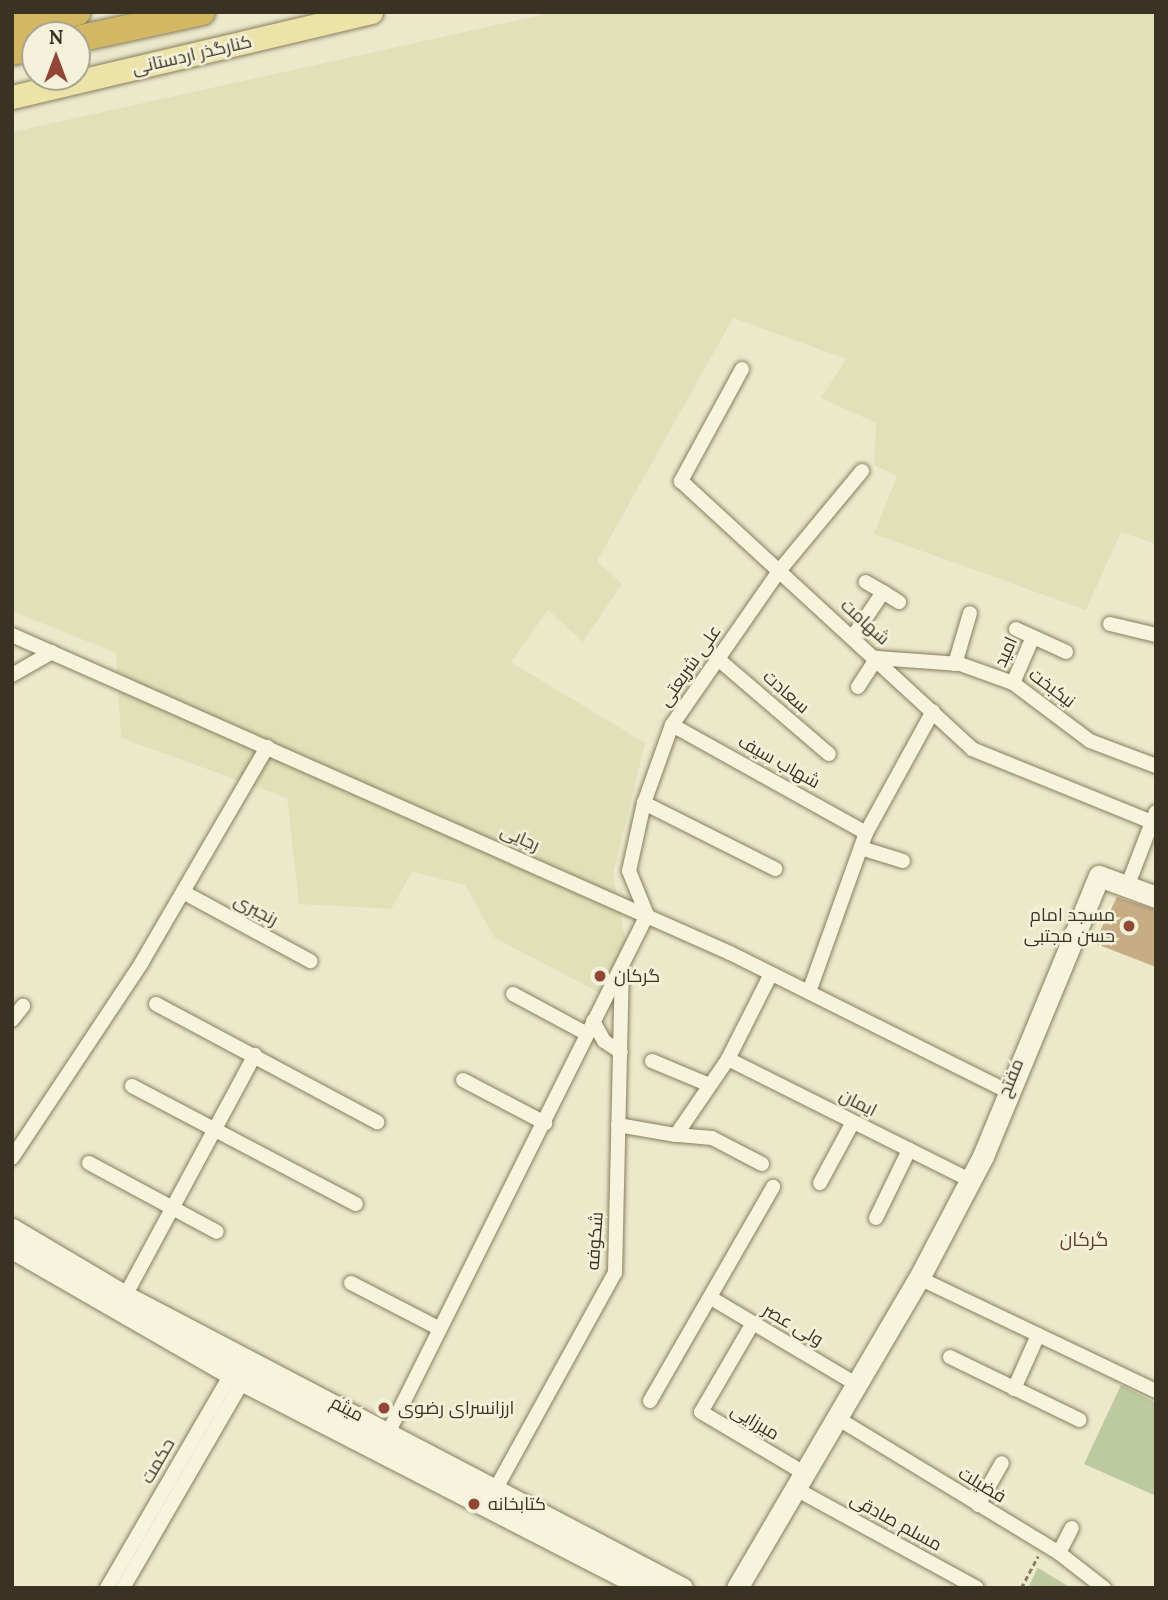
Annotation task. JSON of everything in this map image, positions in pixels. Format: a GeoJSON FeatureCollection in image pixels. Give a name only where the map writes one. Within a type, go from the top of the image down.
{"type":"FeatureCollection","features":[{"type":"Feature","properties":{"kind":"highway"},"geometry":{"type":"LineString","coordinates":[[12,26],[78,12]]}},
{"type":"Feature","properties":{"kind":"highway"},"geometry":{"type":"LineString","coordinates":[[91,36],[202,12]]}},
{"type":"Feature","properties":{"kind":"main road","name":"کنارگذر اردستانی"},"geometry":{"type":"LineString","coordinates":[[12,97],[371,12]]}},
{"type":"Feature","properties":{"kind":"main road","name":"مفتح"},"geometry":{"type":"LineString","coordinates":[[737,1588],[919,1278],[970,1180],[1005,1090],[1099,876],[1127,887]]}},
{"type":"Feature","properties":{"kind":"main road"},"geometry":{"type":"LineString","coordinates":[[1127,887],[1156,897]]}},
{"type":"Feature","properties":{"kind":"main road","name":"میثم"},"geometry":{"type":"LineString","coordinates":[[12,1228],[125,1296],[248,1357],[682,1588]]}},
{"type":"Feature","properties":{"kind":"main road","name":"میثم"},"geometry":{"type":"LineString","coordinates":[[12,1248],[237,1378],[646,1588]]}},
{"type":"Feature","properties":{"kind":"street","name":"شهامت"},"geometry":{"type":"LineString","coordinates":[[742,369],[681,481],[877,658],[972,749],[1154,817]]}},
{"type":"Feature","properties":{"kind":"street","name":"علی شریعتی"},"geometry":{"type":"LineString","coordinates":[[647,915],[629,871],[644,803],[672,725],[779,571],[862,471]]}},
{"type":"Feature","properties":{"kind":"street"},"geometry":{"type":"LineString","coordinates":[[866,582],[900,602]]}},
{"type":"Feature","properties":{"kind":"street"},"geometry":{"type":"LineString","coordinates":[[852,636],[883,592]]}},
{"type":"Feature","properties":{"kind":"street"},"geometry":{"type":"LineString","coordinates":[[956,664],[970,613]]}},
{"type":"Feature","properties":{"kind":"street"},"geometry":{"type":"LineString","coordinates":[[1110,624],[1156,635]]}},
{"type":"Feature","properties":{"kind":"street"},"geometry":{"type":"LineString","coordinates":[[1016,629],[1066,652]]}},
{"type":"Feature","properties":{"kind":"street","name":"رجایی"},"geometry":{"type":"LineString","coordinates":[[12,635],[647,915],[1005,1090]]}},
{"type":"Feature","properties":{"kind":"street","name":"امید"},"geometry":{"type":"LineString","coordinates":[[1013,683],[1033,637]]}},
{"type":"Feature","properties":{"kind":"street"},"geometry":{"type":"LineString","coordinates":[[12,675],[52,652]]}},
{"type":"Feature","properties":{"kind":"street"},"geometry":{"type":"LineString","coordinates":[[858,687],[877,658]]}},
{"type":"Feature","properties":{"kind":"street","name":"نیکبخت"},"geometry":{"type":"LineString","coordinates":[[877,658],[956,664],[1013,683],[1090,741],[1156,766]]}},
{"type":"Feature","properties":{"kind":"street","name":"سعادت"},"geometry":{"type":"LineString","coordinates":[[718,659],[829,754]]}},
{"type":"Feature","properties":{"kind":"street"},"geometry":{"type":"LineString","coordinates":[[808,992],[864,841],[933,711]]}},
{"type":"Feature","properties":{"kind":"street","name":"شهاب سیف"},"geometry":{"type":"LineString","coordinates":[[672,725],[864,841],[903,861]]}},
{"type":"Feature","properties":{"kind":"street"},"geometry":{"type":"LineString","coordinates":[[12,1158],[183,892],[267,747]]}},
{"type":"Feature","properties":{"kind":"street"},"geometry":{"type":"LineString","coordinates":[[644,803],[775,869]]}},
{"type":"Feature","properties":{"kind":"street"},"geometry":{"type":"LineString","coordinates":[[1127,887],[1154,817]]}},
{"type":"Feature","properties":{"kind":"street","name":"رنجبری"},"geometry":{"type":"LineString","coordinates":[[183,892],[310,961]]}},
{"type":"Feature","properties":{"kind":"street"},"geometry":{"type":"LineString","coordinates":[[388,1431],[647,915]]}},
{"type":"Feature","properties":{"kind":"street","name":"شکوفه"},"geometry":{"type":"LineString","coordinates":[[495,1490],[615,1273],[622,966]]}},
{"type":"Feature","properties":{"kind":"street"},"geometry":{"type":"LineString","coordinates":[[676,1135],[707,1084],[728,1059],[771,974]]}},
{"type":"Feature","properties":{"kind":"street"},"geometry":{"type":"LineString","coordinates":[[513,994],[589,1027],[621,1052]]}},
{"type":"Feature","properties":{"kind":"street"},"geometry":{"type":"LineString","coordinates":[[156,1004],[377,1122]]}},
{"type":"Feature","properties":{"kind":"street"},"geometry":{"type":"LineString","coordinates":[[12,1020],[23,1006]]}},
{"type":"Feature","properties":{"kind":"street"},"geometry":{"type":"LineString","coordinates":[[125,1296],[255,1055]]}},
{"type":"Feature","properties":{"kind":"street","name":"ایمان"},"geometry":{"type":"LineString","coordinates":[[728,1059],[970,1180]]}},
{"type":"Feature","properties":{"kind":"street"},"geometry":{"type":"LineString","coordinates":[[652,1061],[707,1084]]}},
{"type":"Feature","properties":{"kind":"street"},"geometry":{"type":"LineString","coordinates":[[463,1080],[545,1122]]}},
{"type":"Feature","properties":{"kind":"street"},"geometry":{"type":"LineString","coordinates":[[132,1086],[217,1128],[356,1204]]}},
{"type":"Feature","properties":{"kind":"street"},"geometry":{"type":"LineString","coordinates":[[820,1183],[853,1122]]}},
{"type":"Feature","properties":{"kind":"street"},"geometry":{"type":"LineString","coordinates":[[618,1125],[712,1138],[762,1164]]}},
{"type":"Feature","properties":{"kind":"street"},"geometry":{"type":"LineString","coordinates":[[876,1218],[909,1150]]}},
{"type":"Feature","properties":{"kind":"street"},"geometry":{"type":"LineString","coordinates":[[89,1163],[217,1232]]}},
{"type":"Feature","properties":{"kind":"street"},"geometry":{"type":"LineString","coordinates":[[650,1401],[773,1188]]}},
{"type":"Feature","properties":{"kind":"street"},"geometry":{"type":"LineString","coordinates":[[919,1278],[1156,1391]]}},
{"type":"Feature","properties":{"kind":"street"},"geometry":{"type":"LineString","coordinates":[[351,1283],[440,1329]]}},
{"type":"Feature","properties":{"kind":"street","name":"ولی عصر"},"geometry":{"type":"LineString","coordinates":[[711,1298],[856,1384]]}},
{"type":"Feature","properties":{"kind":"street","name":"میرزایی"},"geometry":{"type":"LineString","coordinates":[[753,1324],[701,1412],[801,1482]]}},
{"type":"Feature","properties":{"kind":"street"},"geometry":{"type":"LineString","coordinates":[[1014,1389],[1038,1335]]}},
{"type":"Feature","properties":{"kind":"street","name":"حکمت"},"geometry":{"type":"LineString","coordinates":[[123,1588],[248,1357]]}},
{"type":"Feature","properties":{"kind":"street"},"geometry":{"type":"LineString","coordinates":[[950,1357],[1080,1420]]}},
{"type":"Feature","properties":{"kind":"street","name":"حکمت"},"geometry":{"type":"LineString","coordinates":[[107,1588],[237,1378]]}},
{"type":"Feature","properties":{"kind":"street","name":"فضیلت"},"geometry":{"type":"LineString","coordinates":[[837,1418],[1059,1553],[1104,1588]]}},
{"type":"Feature","properties":{"kind":"street"},"geometry":{"type":"LineString","coordinates":[[978,1505],[1002,1463]]}},
{"type":"Feature","properties":{"kind":"street","name":"مسلم صادقی"},"geometry":{"type":"LineString","coordinates":[[801,1482],[977,1588]]}},
{"type":"Feature","properties":{"kind":"street"},"geometry":{"type":"LineString","coordinates":[[1059,1553],[1072,1528]]}},
{"type":"Feature","properties":{"kind":"path"},"geometry":{"type":"LineString","coordinates":[[1020,1588],[1044,1544]]}},
{"type":"Feature","properties":{"kind":"green space"},"geometry":{"type":"Polygon","coordinates":[[[555,12],[1156,12],[1156,544],[1121,532],[1086,610],[874,534],[897,476],[874,465],[876,423],[821,398],[846,359],[733,318],[597,561],[622,584],[583,642],[548,610],[511,662],[645,743],[613,874],[631,970],[615,1001],[495,938],[465,885],[412,872],[391,909],[299,904],[287,798],[121,738],[116,653],[12,611],[12,132],[555,12]]]}},
{"type":"Feature","properties":{"kind":"green space"},"geometry":{"type":"Polygon","coordinates":[[[1121,1385],[1156,1403],[1156,1496],[1084,1464],[1121,1385]]]}},
{"type":"Feature","properties":{"kind":"green space"},"geometry":{"type":"Polygon","coordinates":[[[1038,1568],[1071,1588],[1028,1588],[1038,1568]]]}},
{"type":"Feature","properties":{"kind":"building","name":"مسجد امام حسن مجتبی"},"geometry":{"type":"Polygon","coordinates":[[[1117,897],[1156,910],[1156,967],[1094,943],[1117,897]]]}},
{"type":"Feature","properties":{"kind":"place","name":"مسجد امام حسن مجتبی"},"geometry":{"type":"Point","coordinates":[1129,926]}},
{"type":"Feature","properties":{"kind":"place","name":"گرکان"},"geometry":{"type":"Point","coordinates":[600,976]}},
{"type":"Feature","properties":{"kind":"place","name":"ارزانسرای رضوی"},"geometry":{"type":"Point","coordinates":[384,1408]}},
{"type":"Feature","properties":{"kind":"place","name":"کتابخانه"},"geometry":{"type":"Point","coordinates":[474,1504]}},
{"type":"Feature","properties":{"kind":"district","name":"گرکان"},"geometry":{"type":"Point","coordinates":[1084,1240]}}]}
